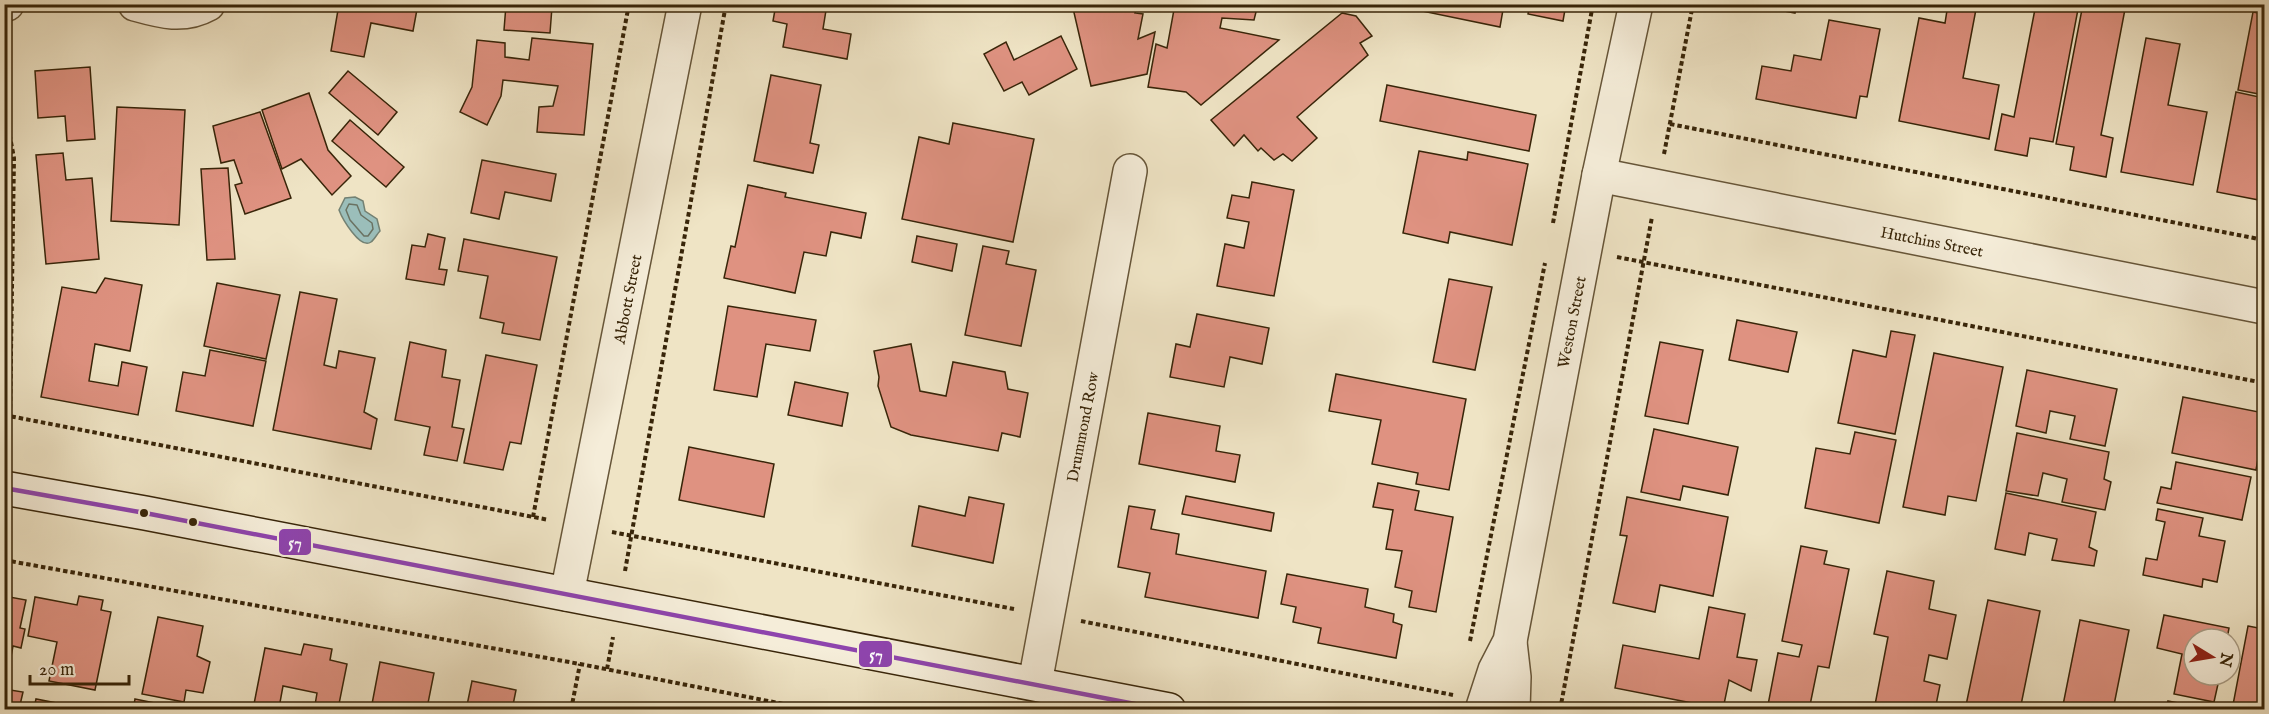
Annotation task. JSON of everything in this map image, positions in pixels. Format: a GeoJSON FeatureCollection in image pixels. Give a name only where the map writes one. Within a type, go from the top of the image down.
{"type":"FeatureCollection","features":[{"type":"Feature","properties":{"kind":"street"},"geometry":{"type":"LineString","coordinates":[[135,4],[171,13],[191,12],[208,4]]}},
{"type":"Feature","properties":{"kind":"street","name":"Abbott Street"},"geometry":{"type":"LineString","coordinates":[[567,594],[685,4]]}},
{"type":"Feature","properties":{"kind":"street","name":"Weston Street"},"geometry":{"type":"LineString","coordinates":[[1493,707],[1495,670],[1510,641],[1599,175],[1636,4]]}},
{"type":"Feature","properties":{"kind":"street","name":"Drummond Row"},"geometry":{"type":"LineString","coordinates":[[1035,683],[1130,171]]}},
{"type":"Feature","properties":{"kind":"street","name":"Hutchins Street"},"geometry":{"type":"LineString","coordinates":[[1599,175],[2265,307]]}},
{"type":"Feature","properties":{"kind":"street"},"geometry":{"type":"LineString","coordinates":[[4,488],[1169,710]]}},
{"type":"Feature","properties":{"kind":"path"},"geometry":{"type":"LineString","coordinates":[[533,517],[629,4]]}},
{"type":"Feature","properties":{"kind":"path"},"geometry":{"type":"LineString","coordinates":[[607,669],[726,4]]}},
{"type":"Feature","properties":{"kind":"path"},"geometry":{"type":"LineString","coordinates":[[1468,650],[1549,244],[1593,4]]}},
{"type":"Feature","properties":{"kind":"path"},"geometry":{"type":"LineString","coordinates":[[1560,710],[1692,4]]}},
{"type":"Feature","properties":{"kind":"path"},"geometry":{"type":"LineString","coordinates":[[4,105],[14,158],[10,416],[4,454]]}},
{"type":"Feature","properties":{"kind":"path"},"geometry":{"type":"LineString","coordinates":[[1670,124],[2265,240]]}},
{"type":"Feature","properties":{"kind":"path"},"geometry":{"type":"LineString","coordinates":[[1549,244],[2265,383]]}},
{"type":"Feature","properties":{"kind":"path"},"geometry":{"type":"LineString","coordinates":[[4,415],[1048,615],[1493,707]]}},
{"type":"Feature","properties":{"kind":"path"},"geometry":{"type":"LineString","coordinates":[[4,560],[580,664],[814,710]]}},
{"type":"Feature","properties":{"kind":"path"},"geometry":{"type":"LineString","coordinates":[[571,710],[580,664]]}},
{"type":"Feature","properties":{"kind":"water"},"geometry":{"type":"Polygon","coordinates":[[[355,197],[363,201],[365,211],[377,219],[380,231],[371,242],[362,242],[357,238],[339,210],[345,198],[355,197]]]}},
{"type":"Feature","properties":{"kind":"building"},"geometry":{"type":"Polygon","coordinates":[[[339,4],[418,4],[413,31],[371,23],[364,57],[331,51],[339,4]]]}},
{"type":"Feature","properties":{"kind":"building"},"geometry":{"type":"Polygon","coordinates":[[[592,4],[591,10],[552,7],[550,33],[504,30],[506,5],[592,4]]]}},
{"type":"Feature","properties":{"kind":"building"},"geometry":{"type":"Polygon","coordinates":[[[776,4],[827,4],[823,29],[851,34],[847,59],[783,47],[787,24],[773,21],[776,4]]]}},
{"type":"Feature","properties":{"kind":"building"},"geometry":{"type":"Polygon","coordinates":[[[1072,4],[1139,4],[1135,13],[1143,14],[1138,39],[1155,32],[1147,74],[1091,86],[1072,4]]]}},
{"type":"Feature","properties":{"kind":"building"},"geometry":{"type":"Polygon","coordinates":[[[1175,4],[1258,4],[1254,20],[1222,18],[1220,28],[1279,40],[1201,105],[1186,92],[1148,87],[1156,44],[1167,48],[1175,4]]]}},
{"type":"Feature","properties":{"kind":"building"},"geometry":{"type":"Polygon","coordinates":[[[1418,4],[1504,4],[1500,27],[1417,10],[1418,4]]]}},
{"type":"Feature","properties":{"kind":"building"},"geometry":{"type":"Polygon","coordinates":[[[1530,4],[1566,4],[1563,21],[1528,14],[1530,4]]]}},
{"type":"Feature","properties":{"kind":"building"},"geometry":{"type":"Polygon","coordinates":[[[1749,4],[1797,4],[1795,13],[1749,4]]]}},
{"type":"Feature","properties":{"kind":"building"},"geometry":{"type":"Polygon","coordinates":[[[1948,4],[1977,4],[1963,78],[1999,85],[1989,139],[1899,121],[1919,18],[1945,23],[1948,4]]]}},
{"type":"Feature","properties":{"kind":"building"},"geometry":{"type":"Polygon","coordinates":[[[2036,4],[2079,4],[2053,142],[2030,138],[2027,156],[1995,150],[2002,114],[2014,117],[2036,4]]]}},
{"type":"Feature","properties":{"kind":"building"},"geometry":{"type":"Polygon","coordinates":[[[2083,4],[2126,4],[2101,135],[2113,138],[2106,177],[2070,170],[2074,147],[2056,144],[2083,4]]]}},
{"type":"Feature","properties":{"kind":"building"},"geometry":{"type":"Polygon","coordinates":[[[2253,12],[2264,14],[2264,95],[2238,90],[2253,12]]]}},
{"type":"Feature","properties":{"kind":"building"},"geometry":{"type":"Polygon","coordinates":[[[1342,13],[1356,16],[1372,36],[1360,43],[1368,55],[1297,117],[1317,138],[1292,161],[1283,154],[1274,160],[1261,148],[1258,151],[1244,135],[1234,146],[1211,120],[1342,13]]]}},
{"type":"Feature","properties":{"kind":"building"},"geometry":{"type":"Polygon","coordinates":[[[1829,20],[1880,29],[1867,97],[1860,96],[1856,118],[1756,99],[1762,66],[1791,71],[1794,55],[1821,60],[1829,20]]]}},
{"type":"Feature","properties":{"kind":"building"},"geometry":{"type":"Polygon","coordinates":[[[1061,36],[1077,69],[1029,95],[1022,82],[1004,91],[984,54],[1006,42],[1014,60],[1061,36]]]}},
{"type":"Feature","properties":{"kind":"building"},"geometry":{"type":"Polygon","coordinates":[[[532,38],[593,44],[584,135],[537,132],[539,107],[553,106],[558,86],[503,80],[501,96],[487,125],[460,112],[472,87],[477,40],[505,43],[505,57],[529,60],[532,38]]]}},
{"type":"Feature","properties":{"kind":"building"},"geometry":{"type":"Polygon","coordinates":[[[2146,38],[2180,44],[2168,105],[2207,112],[2193,185],[2121,172],[2146,38]]]}},
{"type":"Feature","properties":{"kind":"building"},"geometry":{"type":"Polygon","coordinates":[[[90,67],[95,139],[67,141],[65,116],[38,118],[35,71],[90,67]]]}},
{"type":"Feature","properties":{"kind":"building"},"geometry":{"type":"Polygon","coordinates":[[[348,71],[397,112],[378,135],[329,93],[348,71]]]}},
{"type":"Feature","properties":{"kind":"building"},"geometry":{"type":"Polygon","coordinates":[[[771,75],[821,85],[810,143],[819,145],[813,173],[754,161],[771,75]]]}},
{"type":"Feature","properties":{"kind":"building"},"geometry":{"type":"Polygon","coordinates":[[[1387,85],[1536,115],[1529,151],[1380,121],[1387,85]]]}},
{"type":"Feature","properties":{"kind":"building"},"geometry":{"type":"Polygon","coordinates":[[[2236,92],[2264,98],[2264,201],[2217,192],[2236,92]]]}},
{"type":"Feature","properties":{"kind":"building"},"geometry":{"type":"Polygon","coordinates":[[[309,93],[328,150],[351,176],[332,195],[301,159],[282,169],[262,110],[309,93]]]}},
{"type":"Feature","properties":{"kind":"building"},"geometry":{"type":"Polygon","coordinates":[[[117,107],[185,110],[179,225],[111,221],[117,107]]]}},
{"type":"Feature","properties":{"kind":"building"},"geometry":{"type":"Polygon","coordinates":[[[260,112],[291,198],[245,214],[235,185],[242,183],[234,160],[221,163],[213,126],[260,112]]]}},
{"type":"Feature","properties":{"kind":"building"},"geometry":{"type":"Polygon","coordinates":[[[350,120],[404,167],[386,187],[332,141],[350,120]]]}},
{"type":"Feature","properties":{"kind":"building"},"geometry":{"type":"Polygon","coordinates":[[[953,123],[1034,139],[1013,242],[902,219],[919,137],[949,144],[953,123]]]}},
{"type":"Feature","properties":{"kind":"building"},"geometry":{"type":"Polygon","coordinates":[[[1419,151],[1467,160],[1468,152],[1528,164],[1512,245],[1450,232],[1448,243],[1403,233],[1419,151]]]}},
{"type":"Feature","properties":{"kind":"building"},"geometry":{"type":"Polygon","coordinates":[[[63,153],[66,180],[92,178],[99,259],[46,264],[36,155],[63,153]]]}},
{"type":"Feature","properties":{"kind":"building"},"geometry":{"type":"Polygon","coordinates":[[[482,160],[556,174],[551,201],[505,192],[499,219],[471,213],[482,160]]]}},
{"type":"Feature","properties":{"kind":"building"},"geometry":{"type":"Polygon","coordinates":[[[228,168],[235,259],[207,260],[201,169],[228,168]]]}},
{"type":"Feature","properties":{"kind":"building"},"geometry":{"type":"Polygon","coordinates":[[[1252,182],[1294,190],[1274,296],[1217,286],[1225,244],[1244,248],[1249,222],[1227,218],[1232,195],[1249,198],[1252,182]]]}},
{"type":"Feature","properties":{"kind":"building"},"geometry":{"type":"Polygon","coordinates":[[[748,185],[786,193],[785,197],[866,213],[861,238],[831,232],[826,256],[804,252],[795,293],[724,278],[731,246],[735,247],[748,185]]]}},
{"type":"Feature","properties":{"kind":"building"},"geometry":{"type":"Polygon","coordinates":[[[428,234],[445,238],[439,269],[447,270],[444,285],[406,279],[412,245],[425,247],[428,234]]]}},
{"type":"Feature","properties":{"kind":"building"},"geometry":{"type":"Polygon","coordinates":[[[917,236],[957,244],[952,271],[912,262],[917,236]]]}},
{"type":"Feature","properties":{"kind":"building"},"geometry":{"type":"Polygon","coordinates":[[[464,239],[557,257],[540,340],[502,333],[504,323],[480,318],[488,276],[458,271],[464,239]]]}},
{"type":"Feature","properties":{"kind":"building"},"geometry":{"type":"Polygon","coordinates":[[[983,246],[1009,251],[1006,264],[1036,270],[1021,346],[965,335],[983,246]]]}},
{"type":"Feature","properties":{"kind":"building"},"geometry":{"type":"Polygon","coordinates":[[[105,278],[142,285],[130,351],[95,344],[89,381],[118,386],[122,362],[147,367],[138,415],[41,397],[62,287],[96,293],[105,278]]]}},
{"type":"Feature","properties":{"kind":"building"},"geometry":{"type":"Polygon","coordinates":[[[1449,279],[1492,287],[1475,370],[1433,362],[1449,279]]]}},
{"type":"Feature","properties":{"kind":"building"},"geometry":{"type":"Polygon","coordinates":[[[217,283],[280,295],[266,359],[204,346],[217,283]]]}},
{"type":"Feature","properties":{"kind":"building"},"geometry":{"type":"Polygon","coordinates":[[[300,292],[337,299],[324,365],[336,368],[339,351],[375,358],[364,412],[377,419],[371,449],[273,430],[300,292]]]}},
{"type":"Feature","properties":{"kind":"building"},"geometry":{"type":"Polygon","coordinates":[[[728,306],[816,320],[810,351],[766,344],[757,397],[714,390],[728,306]]]}},
{"type":"Feature","properties":{"kind":"building"},"geometry":{"type":"Polygon","coordinates":[[[1197,314],[1269,328],[1262,364],[1230,357],[1224,387],[1170,377],[1176,344],[1190,347],[1197,314]]]}},
{"type":"Feature","properties":{"kind":"building"},"geometry":{"type":"Polygon","coordinates":[[[1737,320],[1797,332],[1788,372],[1729,360],[1737,320]]]}},
{"type":"Feature","properties":{"kind":"building"},"geometry":{"type":"Polygon","coordinates":[[[1891,331],[1915,335],[1895,434],[1838,423],[1853,350],[1886,357],[1891,331]]]}},
{"type":"Feature","properties":{"kind":"building"},"geometry":{"type":"Polygon","coordinates":[[[410,342],[446,350],[442,377],[460,380],[452,427],[464,429],[457,461],[424,455],[430,427],[395,420],[410,342]]]}},
{"type":"Feature","properties":{"kind":"building"},"geometry":{"type":"Polygon","coordinates":[[[1660,342],[1703,350],[1688,424],[1645,416],[1660,342]]]}},
{"type":"Feature","properties":{"kind":"building"},"geometry":{"type":"Polygon","coordinates":[[[911,344],[920,391],[946,396],[953,362],[1005,372],[1008,389],[1028,393],[1020,437],[1002,433],[998,451],[911,435],[891,427],[878,386],[879,377],[874,351],[911,344]]]}},
{"type":"Feature","properties":{"kind":"building"},"geometry":{"type":"Polygon","coordinates":[[[210,350],[266,361],[253,426],[176,411],[183,372],[205,376],[210,350]]]}},
{"type":"Feature","properties":{"kind":"building"},"geometry":{"type":"Polygon","coordinates":[[[1934,353],[2003,367],[1976,501],[1948,496],[1945,515],[1903,507],[1934,353]]]}},
{"type":"Feature","properties":{"kind":"building"},"geometry":{"type":"Polygon","coordinates":[[[486,355],[537,365],[521,444],[510,442],[503,470],[464,463],[486,355]]]}},
{"type":"Feature","properties":{"kind":"building"},"geometry":{"type":"Polygon","coordinates":[[[2027,370],[2117,389],[2105,446],[2070,439],[2075,416],[2050,411],[2046,433],[2016,426],[2027,370]]]}},
{"type":"Feature","properties":{"kind":"building"},"geometry":{"type":"Polygon","coordinates":[[[1336,374],[1466,399],[1449,490],[1416,484],[1418,473],[1372,464],[1381,420],[1329,411],[1336,374]]]}},
{"type":"Feature","properties":{"kind":"building"},"geometry":{"type":"Polygon","coordinates":[[[795,382],[848,393],[842,426],[788,415],[795,382]]]}},
{"type":"Feature","properties":{"kind":"building"},"geometry":{"type":"Polygon","coordinates":[[[2183,397],[2264,413],[2264,427],[2256,470],[2172,453],[2183,397]]]}},
{"type":"Feature","properties":{"kind":"building"},"geometry":{"type":"Polygon","coordinates":[[[1148,413],[1220,426],[1216,451],[1240,455],[1235,482],[1139,464],[1148,413]]]}},
{"type":"Feature","properties":{"kind":"building"},"geometry":{"type":"Polygon","coordinates":[[[1654,429],[1738,447],[1728,495],[1683,486],[1680,500],[1641,492],[1654,429]]]}},
{"type":"Feature","properties":{"kind":"building"},"geometry":{"type":"Polygon","coordinates":[[[1855,432],[1896,440],[1879,523],[1805,508],[1816,448],[1850,454],[1855,432]]]}},
{"type":"Feature","properties":{"kind":"building"},"geometry":{"type":"Polygon","coordinates":[[[2017,433],[2109,452],[2104,479],[2111,482],[2105,510],[2062,502],[2067,479],[2043,473],[2038,496],[2006,491],[2017,433]]]}},
{"type":"Feature","properties":{"kind":"building"},"geometry":{"type":"Polygon","coordinates":[[[689,447],[774,464],[764,517],[679,500],[689,447]]]}},
{"type":"Feature","properties":{"kind":"building"},"geometry":{"type":"Polygon","coordinates":[[[2176,462],[2251,477],[2242,520],[2157,503],[2161,487],[2171,489],[2176,462]]]}},
{"type":"Feature","properties":{"kind":"building"},"geometry":{"type":"Polygon","coordinates":[[[1378,483],[1419,491],[1415,510],[1453,517],[1436,612],[1409,607],[1412,591],[1395,587],[1402,551],[1386,549],[1393,510],[1373,507],[1378,483]]]}},
{"type":"Feature","properties":{"kind":"building"},"geometry":{"type":"Polygon","coordinates":[[[2006,493],[2096,512],[2089,547],[2097,551],[2094,566],[2052,560],[2057,539],[2029,533],[2025,555],[1995,549],[2006,493]]]}},
{"type":"Feature","properties":{"kind":"building"},"geometry":{"type":"Polygon","coordinates":[[[1186,496],[1274,513],[1271,531],[1182,514],[1186,496]]]}},
{"type":"Feature","properties":{"kind":"building"},"geometry":{"type":"Polygon","coordinates":[[[969,497],[1004,504],[993,563],[912,546],[919,506],[965,516],[969,497]]]}},
{"type":"Feature","properties":{"kind":"building"},"geometry":{"type":"Polygon","coordinates":[[[1627,497],[1728,517],[1713,596],[1660,585],[1655,612],[1613,603],[1627,536],[1620,535],[1627,497]]]}},
{"type":"Feature","properties":{"kind":"building"},"geometry":{"type":"Polygon","coordinates":[[[1129,506],[1155,510],[1151,529],[1179,534],[1176,554],[1266,571],[1258,618],[1145,597],[1150,573],[1118,567],[1129,506]]]}},
{"type":"Feature","properties":{"kind":"building"},"geometry":{"type":"Polygon","coordinates":[[[2158,509],[2203,518],[2199,536],[2225,541],[2217,582],[2203,579],[2202,587],[2143,575],[2146,558],[2157,560],[2165,522],[2156,520],[2158,509]]]}},
{"type":"Feature","properties":{"kind":"building"},"geometry":{"type":"Polygon","coordinates":[[[1801,546],[1827,551],[1824,564],[1849,569],[1829,668],[1818,666],[1809,710],[1767,710],[1778,653],[1799,657],[1802,645],[1782,641],[1801,546]]]}},
{"type":"Feature","properties":{"kind":"building"},"geometry":{"type":"Polygon","coordinates":[[[1887,571],[1934,581],[1929,609],[1956,615],[1947,659],[1929,655],[1924,681],[1940,685],[1935,710],[1874,710],[1888,637],[1874,634],[1887,571]]]}},
{"type":"Feature","properties":{"kind":"building"},"geometry":{"type":"Polygon","coordinates":[[[1287,574],[1368,589],[1365,607],[1394,614],[1393,622],[1402,625],[1396,658],[1318,643],[1321,628],[1293,622],[1296,607],[1281,604],[1287,574]]]}},
{"type":"Feature","properties":{"kind":"building"},"geometry":{"type":"Polygon","coordinates":[[[4,596],[26,600],[20,628],[25,629],[21,648],[13,646],[6,682],[4,682],[4,596]]]}},
{"type":"Feature","properties":{"kind":"building"},"geometry":{"type":"Polygon","coordinates":[[[79,596],[103,600],[101,610],[111,612],[95,690],[49,681],[57,642],[28,636],[35,597],[77,605],[79,596]]]}},
{"type":"Feature","properties":{"kind":"building"},"geometry":{"type":"Polygon","coordinates":[[[1988,600],[2040,611],[2020,710],[1965,710],[1988,600]]]}},
{"type":"Feature","properties":{"kind":"building"},"geometry":{"type":"Polygon","coordinates":[[[1709,607],[1745,614],[1737,657],[1757,660],[1751,691],[1729,680],[1723,709],[1615,688],[1623,645],[1699,659],[1709,607]]]}},
{"type":"Feature","properties":{"kind":"building"},"geometry":{"type":"Polygon","coordinates":[[[2164,615],[2224,627],[2182,627],[2182,654],[2157,648],[2164,615]]]}},
{"type":"Feature","properties":{"kind":"building"},"geometry":{"type":"Polygon","coordinates":[[[158,617],[203,626],[197,656],[210,662],[203,693],[186,690],[184,702],[142,694],[158,617]]]}},
{"type":"Feature","properties":{"kind":"building"},"geometry":{"type":"Polygon","coordinates":[[[2080,620],[2129,630],[2113,710],[2062,710],[2080,620]]]}},
{"type":"Feature","properties":{"kind":"building"},"geometry":{"type":"Polygon","coordinates":[[[2248,626],[2264,629],[2264,710],[2232,710],[2236,687],[2242,687],[2242,658],[2248,626]]]}},
{"type":"Feature","properties":{"kind":"building"},"geometry":{"type":"Polygon","coordinates":[[[304,644],[332,649],[330,660],[347,664],[338,709],[315,705],[317,693],[283,686],[279,708],[254,704],[265,648],[301,655],[304,644]]]}},
{"type":"Feature","properties":{"kind":"building"},"geometry":{"type":"Polygon","coordinates":[[[2182,654],[2182,687],[2217,687],[2214,702],[2174,694],[2182,654]]]}},
{"type":"Feature","properties":{"kind":"building"},"geometry":{"type":"Polygon","coordinates":[[[380,662],[434,673],[428,703],[444,705],[443,710],[378,710],[379,706],[372,704],[380,662]]]}},
{"type":"Feature","properties":{"kind":"building"},"geometry":{"type":"Polygon","coordinates":[[[472,681],[516,690],[512,710],[466,710],[472,681]]]}},
{"type":"Feature","properties":{"kind":"building"},"geometry":{"type":"Polygon","coordinates":[[[4,689],[23,692],[20,705],[34,708],[36,699],[92,710],[4,710],[4,689]]]}},
{"type":"Feature","properties":{"kind":"building"},"geometry":{"type":"Polygon","coordinates":[[[135,699],[189,710],[133,710],[135,699]]]}},
{"type":"Feature","properties":{"kind":"building"},"geometry":{"type":"Polygon","coordinates":[[[2168,701],[2209,709],[2166,710],[2168,701]]]}},
{"type":"Feature","properties":{"kind":"transit line","name":"57"},"geometry":{"type":"LineString","coordinates":[[4,488],[145,513],[1166,710]]}}]}
